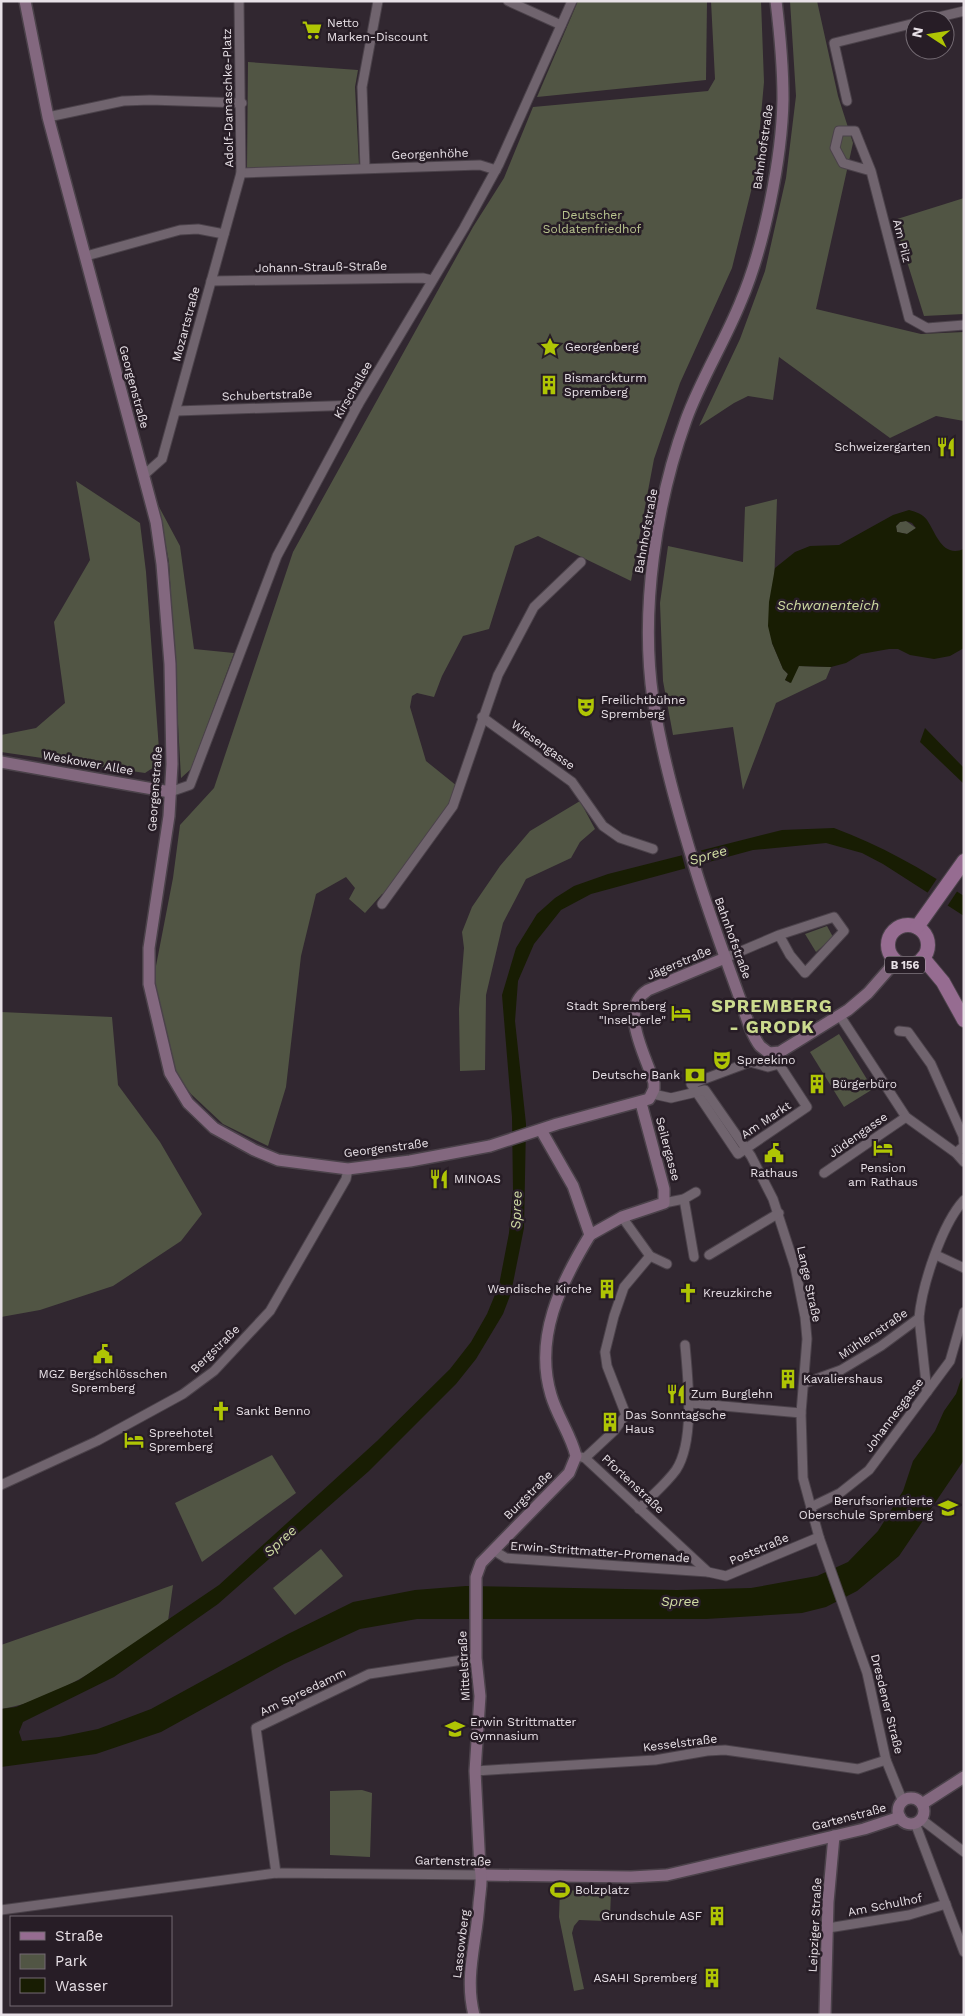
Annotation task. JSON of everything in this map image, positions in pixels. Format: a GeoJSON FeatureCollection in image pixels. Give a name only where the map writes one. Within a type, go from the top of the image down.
{"type":"FeatureCollection","features":[{"type":"Feature","properties":{"kind":"main road"},"geometry":{"type":"LineString","coordinates":[[917,927],[964,861]]}},
{"type":"Feature","properties":{"kind":"main road","name":"B 156"},"geometry":{"type":"LineString","coordinates":[[911,925],[922,930],[928,941],[928,947],[923,958],[918,962],[907,965],[896,961],[888,950],[890,937],[898,927],[911,925]]}},
{"type":"Feature","properties":{"kind":"main road","name":"B 156"},"geometry":{"type":"LineString","coordinates":[[923,958],[943,982],[964,1020]]}},
{"type":"Feature","properties":{"kind":"street","name":"Georgenstraße"},"geometry":{"type":"LineString","coordinates":[[25,1],[48,116],[156,522],[162,564],[170,664],[170,792],[149,948],[149,984],[170,1074],[188,1102],[214,1128],[254,1150],[278,1160],[348,1169],[410,1161],[490,1146],[647,1100]]}},
{"type":"Feature","properties":{"kind":"street","name":"Adolf-Damaschke-Platz"},"geometry":{"type":"LineString","coordinates":[[239,1],[242,103],[241,173],[365,168]]}},
{"type":"Feature","properties":{"kind":"street"},"geometry":{"type":"LineString","coordinates":[[365,168],[362,87],[378,1]]}},
{"type":"Feature","properties":{"kind":"street"},"geometry":{"type":"LineString","coordinates":[[508,1],[561,24]]}},
{"type":"Feature","properties":{"kind":"street","name":"Kirschallee"},"geometry":{"type":"LineString","coordinates":[[170,792],[190,785],[197,771],[267,577],[358,405],[464,228],[496,170],[572,1]]}},
{"type":"Feature","properties":{"kind":"street","name":"Bahnhofstraße"},"geometry":{"type":"LineString","coordinates":[[776,1],[782,56],[783,102],[774,181],[750,277],[741,303],[686,419],[660,518],[652,572],[649,643],[653,696],[662,748],[682,825],[702,892],[756,1041],[766,1051],[780,1052],[840,1016]]}},
{"type":"Feature","properties":{"kind":"street"},"geometry":{"type":"LineString","coordinates":[[848,101],[834,43],[905,25]]}},
{"type":"Feature","properties":{"kind":"street"},"geometry":{"type":"LineString","coordinates":[[48,116],[132,101],[242,103]]}},
{"type":"Feature","properties":{"kind":"street","name":"Am Pilz"},"geometry":{"type":"LineString","coordinates":[[870,171],[843,163],[835,148],[839,131],[855,131],[870,171],[909,318],[927,328],[964,325]]}},
{"type":"Feature","properties":{"kind":"street","name":"Georgenhöhe"},"geometry":{"type":"LineString","coordinates":[[365,168],[480,165],[496,170]]}},
{"type":"Feature","properties":{"kind":"street","name":"Mozartstraße"},"geometry":{"type":"LineString","coordinates":[[144,475],[162,459],[241,173]]}},
{"type":"Feature","properties":{"kind":"street"},"geometry":{"type":"LineString","coordinates":[[86,256],[180,230],[198,229],[224,234]]}},
{"type":"Feature","properties":{"kind":"street","name":"Johann-Strauß-Straße"},"geometry":{"type":"LineString","coordinates":[[211,281],[423,278],[432,280]]}},
{"type":"Feature","properties":{"kind":"street","name":"Schubertstraße"},"geometry":{"type":"LineString","coordinates":[[176,410],[358,405]]}},
{"type":"Feature","properties":{"kind":"street"},"geometry":{"type":"LineString","coordinates":[[382,904],[453,806],[498,675],[534,607],[581,562]]}},
{"type":"Feature","properties":{"kind":"street","name":"Wiesengasse"},"geometry":{"type":"LineString","coordinates":[[482,717],[572,782],[603,826],[620,838],[653,849]]}},
{"type":"Feature","properties":{"kind":"street","name":"Weskower Allee"},"geometry":{"type":"LineString","coordinates":[[1,762],[170,792]]}},
{"type":"Feature","properties":{"kind":"street","name":"Jägerstraße"},"geometry":{"type":"LineString","coordinates":[[647,1100],[654,1083],[634,1022],[634,1009],[639,998],[656,987],[779,935],[834,917],[844,931],[805,973],[790,955],[779,935]]}},
{"type":"Feature","properties":{"kind":"street"},"geometry":{"type":"LineString","coordinates":[[896,961],[868,993],[840,1016],[906,1117],[956,1153],[964,1162]]}},
{"type":"Feature","properties":{"kind":"street"},"geometry":{"type":"LineString","coordinates":[[899,1031],[908,1032],[931,1064],[963,1136],[964,1146],[956,1153]]}},
{"type":"Feature","properties":{"kind":"street","name":"Am Markt"},"geometry":{"type":"LineString","coordinates":[[696,1092],[691,1084],[750,1062],[757,1066],[768,1067],[779,1064],[807,1107],[748,1152]]}},
{"type":"Feature","properties":{"kind":"street","name":"Lange Straße"},"geometry":{"type":"LineString","coordinates":[[696,1092],[705,1090],[748,1152],[779,1213],[795,1267],[805,1317],[805,1383],[801,1413],[803,1478],[819,1537],[846,1613]]}},
{"type":"Feature","properties":{"kind":"street"},"geometry":{"type":"LineString","coordinates":[[647,1100],[671,1098],[696,1092]]}},
{"type":"Feature","properties":{"kind":"street","name":"Seilergasse"},"geometry":{"type":"LineString","coordinates":[[647,1100],[664,1189],[664,1203]]}},
{"type":"Feature","properties":{"kind":"street","name":"Jüdengasse"},"geometry":{"type":"LineString","coordinates":[[824,1173],[906,1117]]}},
{"type":"Feature","properties":{"kind":"street"},"geometry":{"type":"LineString","coordinates":[[537,1131],[573,1186],[590,1235],[622,1217],[664,1203],[684,1199],[696,1192]]}},
{"type":"Feature","properties":{"kind":"street","name":"Bergstraße"},"geometry":{"type":"LineString","coordinates":[[1,1485],[97,1441],[183,1394],[214,1371],[270,1312],[346,1179],[348,1169]]}},
{"type":"Feature","properties":{"kind":"street"},"geometry":{"type":"LineString","coordinates":[[684,1199],[694,1257]]}},
{"type":"Feature","properties":{"kind":"street","name":"Mühlenstraße"},"geometry":{"type":"LineString","coordinates":[[805,1383],[840,1370],[881,1346],[919,1318],[920,1301],[936,1254],[954,1211],[964,1200]]}},
{"type":"Feature","properties":{"kind":"street"},"geometry":{"type":"LineString","coordinates":[[709,1255],[779,1213]]}},
{"type":"Feature","properties":{"kind":"street"},"geometry":{"type":"LineString","coordinates":[[622,1217],[650,1256],[667,1264]]}},
{"type":"Feature","properties":{"kind":"street","name":"Pfortenstraße"},"geometry":{"type":"LineString","coordinates":[[590,1235],[558,1296],[550,1318],[545,1346],[545,1362],[551,1396],[580,1457],[708,1572]]}},
{"type":"Feature","properties":{"kind":"street"},"geometry":{"type":"LineString","coordinates":[[936,1254],[964,1268]]}},
{"type":"Feature","properties":{"kind":"street","name":"Burgstraße"},"geometry":{"type":"LineString","coordinates":[[493,1550],[569,1473],[580,1457],[614,1431],[626,1415],[607,1366],[605,1352],[624,1286],[650,1256]]}},
{"type":"Feature","properties":{"kind":"street","name":"Johannesgasse"},"geometry":{"type":"LineString","coordinates":[[811,1507],[840,1493],[868,1470],[950,1361],[964,1312]]}},
{"type":"Feature","properties":{"kind":"street"},"geometry":{"type":"LineString","coordinates":[[919,1318],[927,1392]]}},
{"type":"Feature","properties":{"kind":"street"},"geometry":{"type":"LineString","coordinates":[[639,1508],[676,1470],[682,1457],[690,1403],[685,1345]]}},
{"type":"Feature","properties":{"kind":"street"},"geometry":{"type":"LineString","coordinates":[[690,1403],[801,1413]]}},
{"type":"Feature","properties":{"kind":"street","name":"Poststraße"},"geometry":{"type":"LineString","coordinates":[[708,1572],[726,1576],[819,1537]]}},
{"type":"Feature","properties":{"kind":"street","name":"Erwin-Strittmatter-Promenade"},"geometry":{"type":"LineString","coordinates":[[493,1550],[506,1558],[708,1572]]}},
{"type":"Feature","properties":{"kind":"street","name":"Mittelstraße"},"geometry":{"type":"LineString","coordinates":[[482,1875],[480,1868],[475,1771],[480,1696],[475,1630],[476,1577],[481,1563],[493,1550]]}},
{"type":"Feature","properties":{"kind":"street","name":"Dresdener Straße"},"geometry":{"type":"LineString","coordinates":[[846,1613],[867,1673],[886,1760],[903,1802]]}},
{"type":"Feature","properties":{"kind":"street","name":"Am Spreedamm"},"geometry":{"type":"LineString","coordinates":[[276,1873],[256,1728],[369,1674],[476,1658]]}},
{"type":"Feature","properties":{"kind":"street","name":"Kesselstraße"},"geometry":{"type":"LineString","coordinates":[[475,1771],[655,1760],[706,1751],[725,1750],[858,1769],[886,1760]]}},
{"type":"Feature","properties":{"kind":"street"},"geometry":{"type":"LineString","coordinates":[[922,1804],[964,1777]]}},
{"type":"Feature","properties":{"kind":"street"},"geometry":{"type":"LineString","coordinates":[[918,1821],[924,1812],[922,1804],[915,1799],[903,1802],[899,1809],[900,1817],[906,1823],[918,1821],[964,1852]]}},
{"type":"Feature","properties":{"kind":"street","name":"Gartenstraße"},"geometry":{"type":"LineString","coordinates":[[1,1910],[276,1873],[659,1876],[682,1873],[834,1836],[900,1817]]}},
{"type":"Feature","properties":{"kind":"street"},"geometry":{"type":"LineString","coordinates":[[918,1821],[964,1952]]}},
{"type":"Feature","properties":{"kind":"street","name":"Leipziger Straße"},"geometry":{"type":"LineString","coordinates":[[825,2015],[834,1836]]}},
{"type":"Feature","properties":{"kind":"street","name":"Lassowberg"},"geometry":{"type":"LineString","coordinates":[[474,2015],[469,1981],[479,1916],[482,1875]]}},
{"type":"Feature","properties":{"kind":"street","name":"Am Schulhof"},"geometry":{"type":"LineString","coordinates":[[828,1928],[909,1915],[946,1904]]}},
{"type":"Feature","properties":{"kind":"green space"},"geometry":{"type":"Polygon","coordinates":[[[578,1],[707,1],[706,80],[537,97],[578,1]]]}},
{"type":"Feature","properties":{"kind":"green space","name":"Deutscher Soldatenfriedhof"},"geometry":{"type":"Polygon","coordinates":[[[711,1],[761,1],[764,82],[756,171],[732,268],[680,383],[654,459],[631,581],[538,536],[515,546],[489,629],[463,636],[442,676],[434,697],[417,693],[412,696],[410,707],[426,761],[457,786],[451,805],[387,893],[382,894],[365,913],[349,899],[355,888],[346,877],[316,894],[301,956],[286,1087],[268,1146],[223,1124],[191,1094],[175,1073],[156,999],[155,971],[173,878],[180,825],[214,788],[293,552],[473,227],[504,178],[533,107],[708,91],[715,79],[711,1]]]}},
{"type":"Feature","properties":{"kind":"green space"},"geometry":{"type":"Polygon","coordinates":[[[790,1],[817,1],[838,96],[853,143],[816,309],[921,334],[964,332],[964,421],[936,416],[890,438],[779,357],[773,400],[748,396],[699,426],[740,339],[765,271],[786,178],[796,96],[790,1]]]}},
{"type":"Feature","properties":{"kind":"green space"},"geometry":{"type":"Polygon","coordinates":[[[248,62],[358,70],[355,87],[359,165],[247,168],[248,62]]]}},
{"type":"Feature","properties":{"kind":"green space"},"geometry":{"type":"Polygon","coordinates":[[[964,198],[964,314],[924,316],[894,220],[964,198]]]}},
{"type":"Feature","properties":{"kind":"green space"},"geometry":{"type":"Polygon","coordinates":[[[76,481],[140,523],[146,572],[160,763],[145,773],[1,752],[1,735],[36,728],[65,703],[54,622],[90,560],[76,481]]]}},
{"type":"Feature","properties":{"kind":"green space"},"geometry":{"type":"Polygon","coordinates":[[[777,499],[772,643],[783,669],[788,674],[785,680],[790,683],[798,666],[831,667],[826,679],[776,703],[743,790],[733,727],[673,735],[663,681],[660,603],[668,546],[743,562],[745,507],[777,499]]]}},
{"type":"Feature","properties":{"kind":"green space"},"geometry":{"type":"Polygon","coordinates":[[[158,505],[180,546],[194,649],[234,653],[191,769],[181,778],[169,562],[158,505]]]}},
{"type":"Feature","properties":{"kind":"green space"},"geometry":{"type":"Polygon","coordinates":[[[906,521],[916,528],[907,534],[897,532],[896,526],[900,522],[906,521]]]}},
{"type":"Feature","properties":{"kind":"green space"},"geometry":{"type":"Polygon","coordinates":[[[580,801],[595,829],[580,842],[571,858],[526,879],[503,923],[486,995],[485,1070],[460,1071],[459,1009],[464,948],[462,932],[472,907],[500,866],[530,831],[580,801]]]}},
{"type":"Feature","properties":{"kind":"green space"},"geometry":{"type":"Polygon","coordinates":[[[827,926],[833,937],[816,952],[805,934],[827,926]]]}},
{"type":"Feature","properties":{"kind":"green space"},"geometry":{"type":"Polygon","coordinates":[[[1,1012],[112,1017],[118,1085],[160,1142],[202,1214],[181,1241],[113,1286],[40,1310],[1,1317],[1,1012]]]}},
{"type":"Feature","properties":{"kind":"green space"},"geometry":{"type":"Polygon","coordinates":[[[839,1034],[873,1089],[844,1107],[810,1052],[839,1034]]]}},
{"type":"Feature","properties":{"kind":"green space"},"geometry":{"type":"Polygon","coordinates":[[[272,1455],[296,1493],[202,1562],[175,1503],[272,1455]]]}},
{"type":"Feature","properties":{"kind":"green space"},"geometry":{"type":"Polygon","coordinates":[[[321,1549],[343,1576],[295,1615],[273,1588],[321,1549]]]}},
{"type":"Feature","properties":{"kind":"green space"},"geometry":{"type":"Polygon","coordinates":[[[173,1585],[168,1621],[110,1661],[66,1686],[23,1704],[1,1709],[1,1645],[173,1585]]]}},
{"type":"Feature","properties":{"kind":"green space"},"geometry":{"type":"Polygon","coordinates":[[[362,1790],[372,1793],[370,1857],[330,1855],[330,1791],[362,1790]]]}},
{"type":"Feature","properties":{"kind":"green space"},"geometry":{"type":"Polygon","coordinates":[[[560,1890],[611,1892],[610,1917],[605,1921],[579,1920],[574,1926],[572,1933],[584,1989],[574,1991],[559,1917],[560,1890]]]}},
{"type":"Feature","properties":{"kind":"water","name":"Schwanenteich"},"geometry":{"type":"Polygon","coordinates":[[[909,510],[919,514],[927,520],[945,547],[956,551],[964,549],[964,648],[950,656],[934,659],[910,655],[898,649],[861,654],[846,663],[831,667],[799,666],[791,683],[785,680],[788,674],[783,669],[772,643],[768,626],[769,602],[775,568],[795,552],[810,546],[839,545],[893,515],[909,510]],[[900,522],[896,526],[897,532],[907,534],[916,528],[912,523],[900,522]]]}},
{"type":"Feature","properties":{"kind":"water"},"geometry":{"type":"Polygon","coordinates":[[[925,728],[964,768],[964,784],[920,742],[925,728]]]}},
{"type":"Feature","properties":{"kind":"water","name":"Spree"},"geometry":{"type":"Polygon","coordinates":[[[834,828],[900,858],[964,896],[964,916],[883,864],[862,853],[826,843],[753,850],[591,894],[561,910],[534,944],[518,981],[515,1021],[526,1124],[524,1228],[511,1293],[503,1314],[476,1359],[456,1384],[369,1471],[218,1604],[114,1677],[23,1722],[19,1732],[22,1741],[59,1737],[98,1729],[151,1709],[288,1634],[353,1602],[415,1590],[466,1586],[677,1590],[751,1588],[817,1576],[848,1562],[878,1531],[903,1491],[913,1461],[935,1431],[964,1376],[964,1460],[899,1556],[857,1591],[826,1607],[802,1613],[706,1619],[417,1619],[360,1629],[284,1664],[161,1732],[96,1754],[1,1767],[1,1709],[16,1707],[79,1680],[219,1585],[377,1441],[450,1369],[471,1342],[487,1314],[499,1285],[509,1233],[513,1191],[512,1117],[502,995],[516,948],[537,914],[555,898],[574,886],[608,874],[782,830],[834,828]]]}},
{"type":"Feature","properties":{"kind":"pier"},"geometry":{"type":"Polygon","coordinates":[[[700,847],[706,866],[686,871],[681,852],[700,847]]]}},
{"type":"Feature","properties":{"kind":"pier"},"geometry":{"type":"Polygon","coordinates":[[[938,877],[958,890],[946,908],[926,895],[938,877]]]}},
{"type":"Feature","properties":{"kind":"place","name":"Netto Marken-Discount"},"geometry":{"type":"Point","coordinates":[312,30]}},
{"type":"Feature","properties":{"kind":"place","name":"Georgenberg"},"geometry":{"type":"Point","coordinates":[550,347]}},
{"type":"Feature","properties":{"kind":"place","name":"Bismarckturm Spremberg"},"geometry":{"type":"Point","coordinates":[549,385]}},
{"type":"Feature","properties":{"kind":"place","name":"Schweizergarten"},"geometry":{"type":"Point","coordinates":[946,447]}},
{"type":"Feature","properties":{"kind":"place","name":"Freilichtbühne Spremberg"},"geometry":{"type":"Point","coordinates":[586,707]}},
{"type":"Feature","properties":{"kind":"place","name":"Stadt Spremberg \"Inselperle\""},"geometry":{"type":"Point","coordinates":[681,1013]}},
{"type":"Feature","properties":{"kind":"place","name":"Spreekino"},"geometry":{"type":"Point","coordinates":[722,1060]}},
{"type":"Feature","properties":{"kind":"place","name":"Deutsche Bank"},"geometry":{"type":"Point","coordinates":[695,1075]}},
{"type":"Feature","properties":{"kind":"place","name":"Bürgerbüro"},"geometry":{"type":"Point","coordinates":[817,1084]}},
{"type":"Feature","properties":{"kind":"place","name":"Pension am Rathaus"},"geometry":{"type":"Point","coordinates":[883,1148]}},
{"type":"Feature","properties":{"kind":"place","name":"Rathaus"},"geometry":{"type":"Point","coordinates":[774,1153]}},
{"type":"Feature","properties":{"kind":"place","name":"MINOAS"},"geometry":{"type":"Point","coordinates":[439,1179]}},
{"type":"Feature","properties":{"kind":"place","name":"Wendische Kirche"},"geometry":{"type":"Point","coordinates":[607,1289]}},
{"type":"Feature","properties":{"kind":"place","name":"Kreuzkirche"},"geometry":{"type":"Point","coordinates":[688,1293]}},
{"type":"Feature","properties":{"kind":"place","name":"MGZ Bergschlösschen Spremberg"},"geometry":{"type":"Point","coordinates":[103,1354]}},
{"type":"Feature","properties":{"kind":"place","name":"Kavaliershaus"},"geometry":{"type":"Point","coordinates":[788,1379]}},
{"type":"Feature","properties":{"kind":"place","name":"Zum Burglehn"},"geometry":{"type":"Point","coordinates":[676,1394]}},
{"type":"Feature","properties":{"kind":"place","name":"Sankt Benno"},"geometry":{"type":"Point","coordinates":[221,1411]}},
{"type":"Feature","properties":{"kind":"place","name":"Das Sonntagsche Haus"},"geometry":{"type":"Point","coordinates":[610,1422]}},
{"type":"Feature","properties":{"kind":"place","name":"Spreehotel Spremberg"},"geometry":{"type":"Point","coordinates":[134,1440]}},
{"type":"Feature","properties":{"kind":"place","name":"Berufsorientierte Oberschule Spremberg"},"geometry":{"type":"Point","coordinates":[948,1508]}},
{"type":"Feature","properties":{"kind":"place","name":"Erwin Strittmatter Gymnasium"},"geometry":{"type":"Point","coordinates":[455,1729]}},
{"type":"Feature","properties":{"kind":"place","name":"Bolzplatz"},"geometry":{"type":"Point","coordinates":[560,1890]}},
{"type":"Feature","properties":{"kind":"place","name":"Grundschule ASF"},"geometry":{"type":"Point","coordinates":[717,1916]}},
{"type":"Feature","properties":{"kind":"place","name":"ASAHI Spremberg"},"geometry":{"type":"Point","coordinates":[712,1978]}},
{"type":"Feature","properties":{"kind":"district","name":"SPREMBERG - GRODK"},"geometry":{"type":"Point","coordinates":[772,1016]}}]}
